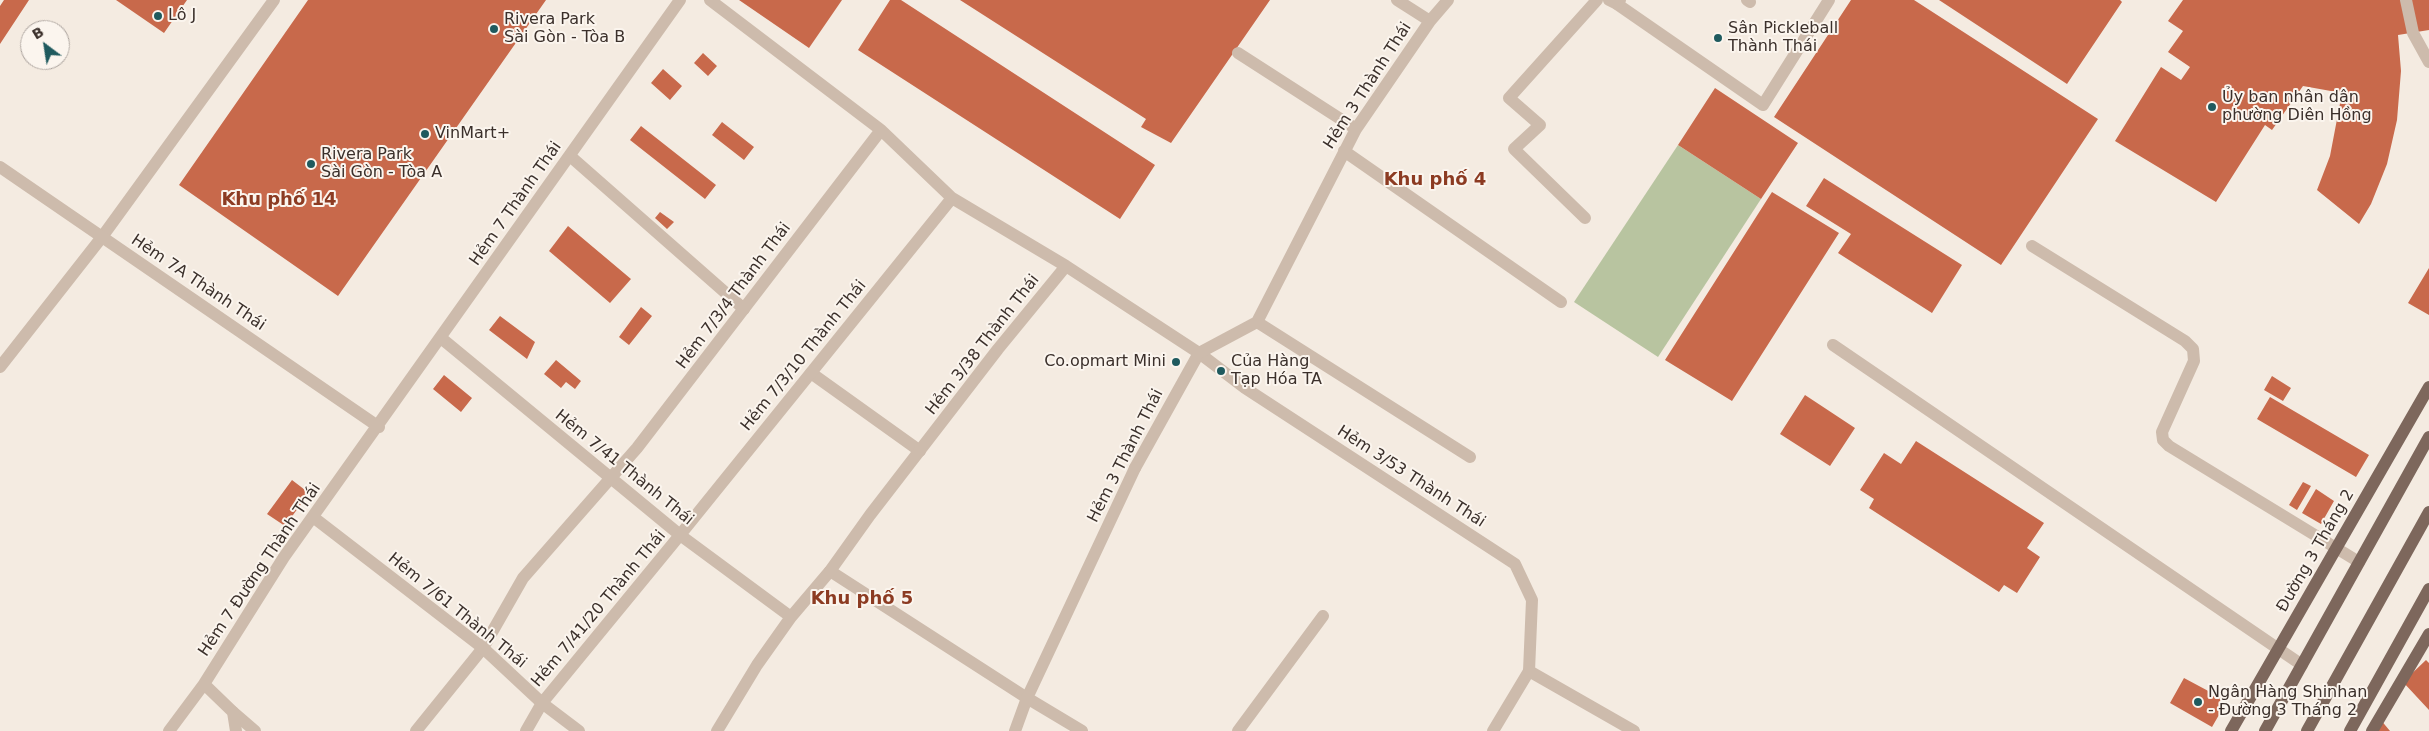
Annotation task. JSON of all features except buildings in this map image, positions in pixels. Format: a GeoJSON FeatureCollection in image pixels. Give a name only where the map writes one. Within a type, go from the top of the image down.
{"type":"FeatureCollection","features":[{"type":"Feature","properties":{"kind":"main road","name":"Đường 3 Tháng 2"},"geometry":{"type":"LineString","coordinates":[[2231,731],[2429,386]]}},
{"type":"Feature","properties":{"kind":"main road"},"geometry":{"type":"LineString","coordinates":[[2265,731],[2429,437]]}},
{"type":"Feature","properties":{"kind":"main road"},"geometry":{"type":"LineString","coordinates":[[2307,731],[2429,512]]}},
{"type":"Feature","properties":{"kind":"main road"},"geometry":{"type":"LineString","coordinates":[[2350,731],[2429,589]]}},
{"type":"Feature","properties":{"kind":"main road"},"geometry":{"type":"LineString","coordinates":[[2361,712],[2375,726],[2429,634]]}},
{"type":"Feature","properties":{"kind":"street"},"geometry":{"type":"LineString","coordinates":[[0,367],[102,236],[274,0]]}},
{"type":"Feature","properties":{"kind":"street","name":"Hẻm 7 Thành Thái"},"geometry":{"type":"LineString","coordinates":[[378,427],[680,0]]}},
{"type":"Feature","properties":{"kind":"street"},"geometry":{"type":"LineString","coordinates":[[710,0],[881,130],[952,198],[1066,266],[1199,353],[1256,322],[1470,457]]}},
{"type":"Feature","properties":{"kind":"street"},"geometry":{"type":"LineString","coordinates":[[1397,0],[1430,21]]}},
{"type":"Feature","properties":{"kind":"street","name":"Hẻm 3 Thành Thái"},"geometry":{"type":"LineString","coordinates":[[1256,322],[1356,129],[1430,21],[1448,0]]}},
{"type":"Feature","properties":{"kind":"street"},"geometry":{"type":"LineString","coordinates":[[1586,218],[1514,149],[1540,124],[1509,98],[1597,0]]}},
{"type":"Feature","properties":{"kind":"street"},"geometry":{"type":"LineString","coordinates":[[1615,1],[1763,104],[1829,0]]}},
{"type":"Feature","properties":{"kind":"street"},"geometry":{"type":"LineString","coordinates":[[2406,0],[2413,33],[2429,62]]}},
{"type":"Feature","properties":{"kind":"street"},"geometry":{"type":"LineString","coordinates":[[1238,53],[1356,129]]}},
{"type":"Feature","properties":{"kind":"street","name":"Hẻm 7/3/4 Thành Thái"},"geometry":{"type":"LineString","coordinates":[[416,731],[483,648],[523,578],[637,448],[881,130]]}},
{"type":"Feature","properties":{"kind":"street"},"geometry":{"type":"LineString","coordinates":[[1344,151],[1561,302]]}},
{"type":"Feature","properties":{"kind":"street"},"geometry":{"type":"LineString","coordinates":[[570,156],[744,309]]}},
{"type":"Feature","properties":{"kind":"street","name":"Hẻm 7A Thành Thái"},"geometry":{"type":"LineString","coordinates":[[0,167],[378,427]]}},
{"type":"Feature","properties":{"kind":"street","name":"Hẻm 7/3/10 Thành Thái"},"geometry":{"type":"LineString","coordinates":[[680,536],[952,198]]}},
{"type":"Feature","properties":{"kind":"street"},"geometry":{"type":"LineString","coordinates":[[2032,246],[2185,342],[2193,349],[2194,361],[2162,432],[2163,440],[2169,446],[2359,562]]}},
{"type":"Feature","properties":{"kind":"street","name":"Hẻm 3/38 Thành Thái"},"geometry":{"type":"LineString","coordinates":[[717,731],[757,665],[792,617],[998,349],[1066,266]]}},
{"type":"Feature","properties":{"kind":"street","name":"Hẻm 7/41 Thành Thái"},"geometry":{"type":"LineString","coordinates":[[441,338],[680,536],[792,617]]}},
{"type":"Feature","properties":{"kind":"street"},"geometry":{"type":"LineString","coordinates":[[1833,345],[2302,665]]}},
{"type":"Feature","properties":{"kind":"street","name":"Hẻm 3 Thành Thái"},"geometry":{"type":"LineString","coordinates":[[1015,731],[1026,698],[1135,468],[1199,353]]}},
{"type":"Feature","properties":{"kind":"street","name":"Hẻm 3/53 Thành Thái"},"geometry":{"type":"LineString","coordinates":[[1199,353],[1245,388],[1515,564],[1532,600],[1529,671]]}},
{"type":"Feature","properties":{"kind":"street"},"geometry":{"type":"LineString","coordinates":[[811,373],[920,451]]}},
{"type":"Feature","properties":{"kind":"street","name":"Hẻm 7 Đường Thành Thái"},"geometry":{"type":"LineString","coordinates":[[169,731],[204,684],[284,557],[378,427]]}},
{"type":"Feature","properties":{"kind":"street","name":"Hẻm 7/61 Thành Thái"},"geometry":{"type":"LineString","coordinates":[[313,517],[483,648],[542,703],[579,731]]}},
{"type":"Feature","properties":{"kind":"street","name":"Hẻm 7/41/20 Thành Thái"},"geometry":{"type":"LineString","coordinates":[[526,731],[542,703],[680,536]]}},
{"type":"Feature","properties":{"kind":"street"},"geometry":{"type":"LineString","coordinates":[[830,570],[1026,698],[1082,731]]}},
{"type":"Feature","properties":{"kind":"street"},"geometry":{"type":"LineString","coordinates":[[1238,731],[1323,616]]}},
{"type":"Feature","properties":{"kind":"street"},"geometry":{"type":"LineString","coordinates":[[1493,731],[1529,671],[1634,731]]}},
{"type":"Feature","properties":{"kind":"street"},"geometry":{"type":"LineString","coordinates":[[204,684],[255,731]]}},
{"type":"Feature","properties":{"kind":"street"},"geometry":{"type":"LineString","coordinates":[[233,712],[236,731]]}},
{"type":"Feature","properties":{"kind":"green space"},"geometry":{"type":"Polygon","coordinates":[[[1678,145],[1761,199],[1658,357],[1574,302],[1678,145]]]}},
{"type":"Feature","properties":{"kind":"place","name":"Lô J"},"geometry":{"type":"Point","coordinates":[158,16]}},
{"type":"Feature","properties":{"kind":"place","name":"Rivera Park Sài Gòn - Tòa B"},"geometry":{"type":"Point","coordinates":[494,29]}},
{"type":"Feature","properties":{"kind":"place","name":"Sân Pickleball Thành Thái"},"geometry":{"type":"Point","coordinates":[1718,38]}},
{"type":"Feature","properties":{"kind":"place","name":"Ủy ban nhân dân phường Diên Hồng"},"geometry":{"type":"Point","coordinates":[2212,107]}},
{"type":"Feature","properties":{"kind":"place","name":"VinMart+"},"geometry":{"type":"Point","coordinates":[425,134]}},
{"type":"Feature","properties":{"kind":"place","name":"Rivera Park Sài Gòn - Tòa A"},"geometry":{"type":"Point","coordinates":[311,164]}},
{"type":"Feature","properties":{"kind":"place","name":"Co.opmart Mini"},"geometry":{"type":"Point","coordinates":[1176,362]}},
{"type":"Feature","properties":{"kind":"place","name":"Của Hàng Tạp Hóa TA"},"geometry":{"type":"Point","coordinates":[1221,371]}},
{"type":"Feature","properties":{"kind":"place","name":"Ngân Hàng Shinhan - Đường 3 Tháng 2"},"geometry":{"type":"Point","coordinates":[2198,702]}},
{"type":"Feature","properties":{"kind":"district","name":"Khu phố 4"},"geometry":{"type":"Point","coordinates":[1435,180]}},
{"type":"Feature","properties":{"kind":"district","name":"Khu phố 14"},"geometry":{"type":"Point","coordinates":[279,200]}},
{"type":"Feature","properties":{"kind":"district","name":"Khu phố 5"},"geometry":{"type":"Point","coordinates":[862,599]}}]}
